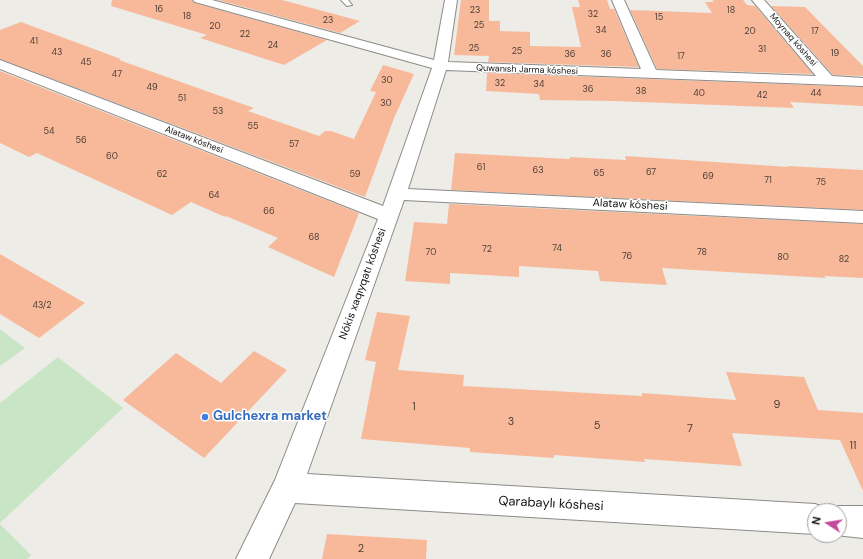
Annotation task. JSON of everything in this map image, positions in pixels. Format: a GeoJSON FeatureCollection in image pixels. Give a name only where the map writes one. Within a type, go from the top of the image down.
{"type":"FeatureCollection","features":[{"type":"Feature","properties":{"kind":"street","name":"Quwanısh Jarma kóshesi"},"geometry":{"type":"LineString","coordinates":[[199,0],[440,66],[863,82]]}},
{"type":"Feature","properties":{"kind":"street","name":"Nókis xaqıyqatı kóshesi"},"geometry":{"type":"LineString","coordinates":[[252,559],[287,488],[397,194],[440,66],[451,0]]}},
{"type":"Feature","properties":{"kind":"street"},"geometry":{"type":"LineString","coordinates":[[618,0],[651,75]]}},
{"type":"Feature","properties":{"kind":"street","name":"Moynaq kóshesi"},"geometry":{"type":"LineString","coordinates":[[758,0],[828,81]]}},
{"type":"Feature","properties":{"kind":"street","name":"Alataw kóshesi"},"geometry":{"type":"LineString","coordinates":[[0,64],[389,216]]}},
{"type":"Feature","properties":{"kind":"street","name":"Alataw kóshesi"},"geometry":{"type":"LineString","coordinates":[[397,194],[863,216]]}},
{"type":"Feature","properties":{"kind":"street","name":"Qarabaylı kóshesi"},"geometry":{"type":"LineString","coordinates":[[287,488],[807,519]]}},
{"type":"Feature","properties":{"kind":"street"},"geometry":{"type":"LineString","coordinates":[[847,521],[863,522]]}},
{"type":"Feature","properties":{"kind":"green space"},"geometry":{"type":"Polygon","coordinates":[[[0,329],[25,348],[0,366],[0,329]]]}},
{"type":"Feature","properties":{"kind":"green space"},"geometry":{"type":"Polygon","coordinates":[[[58,357],[123,408],[0,523],[0,403],[58,357]]]}},
{"type":"Feature","properties":{"kind":"green space"},"geometry":{"type":"Polygon","coordinates":[[[0,524],[31,555],[27,559],[0,559],[0,524]]]}},
{"type":"Feature","properties":{"kind":"building"},"geometry":{"type":"Polygon","coordinates":[[[112,0],[192,0],[195,3],[327,40],[284,65],[200,38],[207,35],[111,6],[112,0]]]}},
{"type":"Feature","properties":{"kind":"building"},"geometry":{"type":"Polygon","coordinates":[[[218,0],[282,0],[360,21],[340,33],[218,0]]]}},
{"type":"Feature","properties":{"kind":"building"},"geometry":{"type":"Polygon","coordinates":[[[461,0],[489,0],[489,21],[500,21],[500,31],[530,32],[530,46],[581,47],[572,7],[580,7],[578,0],[607,0],[610,9],[614,9],[639,67],[488,62],[489,56],[454,55],[461,0]]]}},
{"type":"Feature","properties":{"kind":"building"},"geometry":{"type":"Polygon","coordinates":[[[712,0],[743,0],[747,5],[755,6],[813,74],[657,69],[630,10],[712,13],[705,2],[714,2],[712,0]]]}},
{"type":"Feature","properties":{"kind":"building"},"geometry":{"type":"Polygon","coordinates":[[[771,6],[805,7],[863,66],[863,76],[833,75],[771,6]]]}},
{"type":"Feature","properties":{"kind":"building"},"geometry":{"type":"Polygon","coordinates":[[[21,22],[121,59],[119,60],[254,108],[248,111],[319,136],[325,131],[331,131],[354,139],[376,92],[370,91],[383,65],[414,74],[394,118],[365,197],[0,59],[0,30],[21,22]]]}},
{"type":"Feature","properties":{"kind":"building"},"geometry":{"type":"Polygon","coordinates":[[[0,71],[359,213],[334,277],[268,247],[278,238],[226,216],[225,217],[191,202],[172,215],[37,153],[29,157],[0,143],[0,71]]]}},
{"type":"Feature","properties":{"kind":"building"},"geometry":{"type":"Polygon","coordinates":[[[487,73],[863,87],[863,106],[790,102],[794,108],[614,101],[540,100],[539,94],[486,91],[487,73]]]}},
{"type":"Feature","properties":{"kind":"building"},"geometry":{"type":"Polygon","coordinates":[[[455,153],[570,159],[569,157],[626,160],[625,156],[789,167],[788,166],[863,170],[863,210],[451,190],[455,153]]]}},
{"type":"Feature","properties":{"kind":"building"},"geometry":{"type":"Polygon","coordinates":[[[449,204],[863,224],[863,278],[824,276],[826,278],[662,268],[667,285],[600,281],[598,271],[519,266],[519,277],[450,273],[450,284],[405,281],[414,222],[447,224],[449,204]]]}},
{"type":"Feature","properties":{"kind":"building"},"geometry":{"type":"Polygon","coordinates":[[[0,254],[85,303],[39,338],[0,314],[0,254]]]}},
{"type":"Feature","properties":{"kind":"building"},"geometry":{"type":"Polygon","coordinates":[[[377,312],[410,316],[398,370],[464,375],[463,386],[642,396],[642,393],[736,400],[726,372],[804,377],[818,410],[863,413],[863,491],[840,440],[732,433],[742,466],[644,459],[645,462],[554,455],[554,458],[470,452],[470,448],[361,439],[376,362],[365,360],[377,312]]]}},
{"type":"Feature","properties":{"kind":"building"},"geometry":{"type":"Polygon","coordinates":[[[254,351],[287,370],[204,458],[123,400],[176,353],[221,383],[254,351]]]}},
{"type":"Feature","properties":{"kind":"building"},"geometry":{"type":"Polygon","coordinates":[[[327,534],[427,540],[426,559],[322,559],[327,534]]]}},
{"type":"Feature","properties":{"kind":"place","name":"Gulchexra market"},"geometry":{"type":"Point","coordinates":[205,417]}}]}
